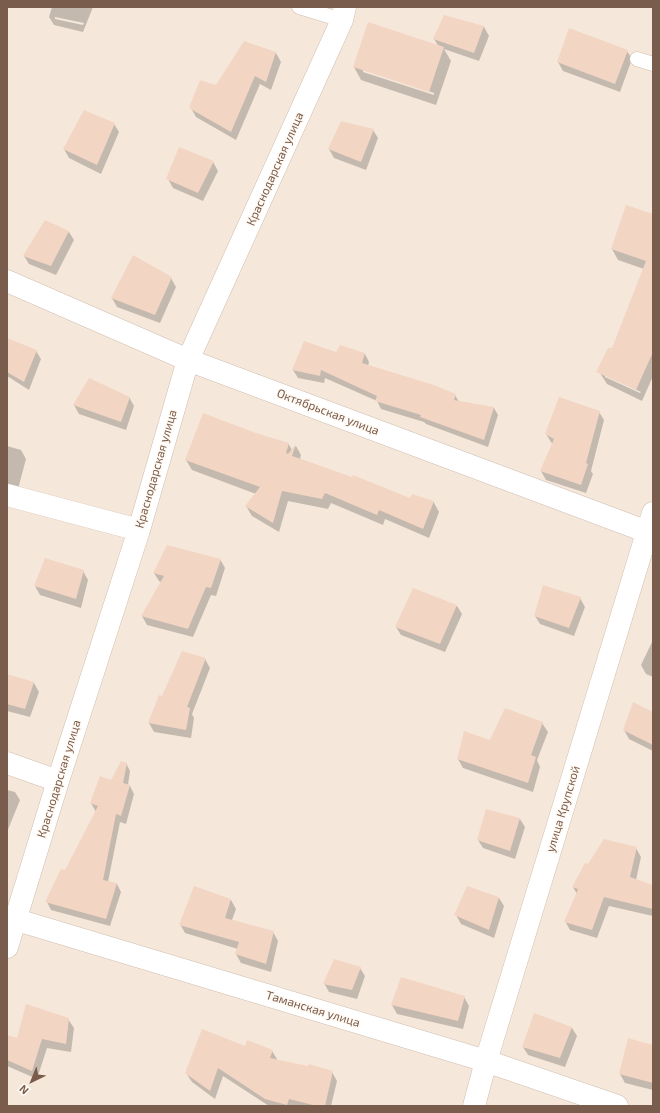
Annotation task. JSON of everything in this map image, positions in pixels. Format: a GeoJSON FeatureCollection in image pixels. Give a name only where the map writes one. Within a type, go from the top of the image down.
{"type":"FeatureCollection","features":[{"type":"Feature","properties":{"kind":"street","name":"Краснодарская улица"},"geometry":{"type":"LineString","coordinates":[[7,947],[11,919],[58,781],[139,530],[188,360],[344,14]]}},
{"type":"Feature","properties":{"kind":"street","name":"Октябрьская улица"},"geometry":{"type":"LineString","coordinates":[[7,281],[188,360],[651,526]]}},
{"type":"Feature","properties":{"kind":"street"},"geometry":{"type":"LineString","coordinates":[[7,495],[139,530]]}},
{"type":"Feature","properties":{"kind":"street","name":"улица Крупской"},"geometry":{"type":"LineString","coordinates":[[474,1106],[486,1061],[651,526]]}},
{"type":"Feature","properties":{"kind":"street"},"geometry":{"type":"LineString","coordinates":[[7,763],[58,781]]}},
{"type":"Feature","properties":{"kind":"street","name":"Таманская улица"},"geometry":{"type":"LineString","coordinates":[[11,919],[486,1061],[617,1106]]}},
{"type":"Feature","properties":{"kind":"lane"},"geometry":{"type":"LineString","coordinates":[[299,7],[344,14]]}},
{"type":"Feature","properties":{"kind":"lane"},"geometry":{"type":"LineString","coordinates":[[637,59],[653,64]]}},
{"type":"Feature","properties":{"kind":"shaded area"},"geometry":{"type":"Polygon","coordinates":[[[7,7],[653,7],[653,1106],[7,1106],[7,7]]]}},
{"type":"Feature","properties":{"kind":"building"},"geometry":{"type":"Polygon","coordinates":[[[444,15],[484,26],[474,53],[433,39],[444,15]]]}},
{"type":"Feature","properties":{"kind":"building"},"geometry":{"type":"Polygon","coordinates":[[[368,22],[444,47],[429,92],[353,67],[368,22]]]}},
{"type":"Feature","properties":{"kind":"building"},"geometry":{"type":"Polygon","coordinates":[[[569,28],[628,50],[615,84],[557,62],[569,28]]]}},
{"type":"Feature","properties":{"kind":"building"},"geometry":{"type":"Polygon","coordinates":[[[244,41],[276,52],[266,82],[255,76],[231,132],[189,108],[200,80],[216,85],[244,41]]]}},
{"type":"Feature","properties":{"kind":"building"},"geometry":{"type":"Polygon","coordinates":[[[84,110],[115,123],[97,165],[63,149],[84,110]]]}},
{"type":"Feature","properties":{"kind":"building"},"geometry":{"type":"Polygon","coordinates":[[[341,121],[374,129],[361,162],[328,149],[341,121]]]}},
{"type":"Feature","properties":{"kind":"building"},"geometry":{"type":"Polygon","coordinates":[[[179,147],[214,161],[198,193],[166,179],[179,147]]]}},
{"type":"Feature","properties":{"kind":"building"},"geometry":{"type":"Polygon","coordinates":[[[626,205],[653,214],[653,352],[636,390],[596,372],[608,348],[612,348],[646,261],[611,249],[626,205]]]}},
{"type":"Feature","properties":{"kind":"building"},"geometry":{"type":"Polygon","coordinates":[[[45,220],[69,231],[51,266],[23,256],[45,220]]]}},
{"type":"Feature","properties":{"kind":"building"},"geometry":{"type":"Polygon","coordinates":[[[133,255],[172,277],[155,315],[111,298],[133,255]]]}},
{"type":"Feature","properties":{"kind":"building"},"geometry":{"type":"Polygon","coordinates":[[[7,338],[37,350],[24,382],[7,372],[7,338]]]}},
{"type":"Feature","properties":{"kind":"building"},"geometry":{"type":"Polygon","coordinates":[[[304,341],[336,352],[340,345],[365,353],[362,363],[434,385],[456,394],[454,400],[494,407],[484,440],[420,417],[421,415],[375,401],[377,396],[321,370],[320,376],[292,370],[304,341]]]}},
{"type":"Feature","properties":{"kind":"building"},"geometry":{"type":"Polygon","coordinates":[[[89,378],[130,397],[121,422],[73,405],[89,378]]]}},
{"type":"Feature","properties":{"kind":"building"},"geometry":{"type":"Polygon","coordinates":[[[559,397],[600,411],[586,463],[588,464],[581,485],[540,471],[554,439],[545,434],[559,397]]]}},
{"type":"Feature","properties":{"kind":"building"},"geometry":{"type":"Polygon","coordinates":[[[203,413],[256,433],[289,443],[286,453],[288,454],[296,444],[292,456],[352,477],[353,475],[410,498],[412,494],[434,501],[423,529],[379,510],[377,515],[325,493],[322,499],[282,491],[273,523],[245,506],[260,487],[185,460],[203,413]]]}},
{"type":"Feature","properties":{"kind":"building"},"geometry":{"type":"Polygon","coordinates":[[[167,545],[221,559],[211,588],[206,587],[188,629],[141,616],[164,576],[153,573],[167,545]]]}},
{"type":"Feature","properties":{"kind":"building"},"geometry":{"type":"Polygon","coordinates":[[[45,558],[84,570],[76,599],[34,586],[45,558]]]}},
{"type":"Feature","properties":{"kind":"building"},"geometry":{"type":"Polygon","coordinates":[[[543,585],[581,597],[569,628],[534,616],[543,585]]]}},
{"type":"Feature","properties":{"kind":"building"},"geometry":{"type":"Polygon","coordinates":[[[413,588],[457,605],[440,644],[395,627],[413,588]]]}},
{"type":"Feature","properties":{"kind":"building"},"geometry":{"type":"Polygon","coordinates":[[[182,651],[206,658],[187,707],[190,708],[186,730],[148,723],[159,695],[162,696],[182,651]]]}},
{"type":"Feature","properties":{"kind":"building"},"geometry":{"type":"Polygon","coordinates":[[[7,674],[34,682],[25,709],[7,704],[7,674]]]}},
{"type":"Feature","properties":{"kind":"building"},"geometry":{"type":"Polygon","coordinates":[[[633,702],[653,712],[653,745],[623,730],[633,702]]]}},
{"type":"Feature","properties":{"kind":"building"},"geometry":{"type":"Polygon","coordinates":[[[505,708],[543,722],[531,755],[536,757],[528,783],[457,759],[464,731],[490,740],[505,708]]]}},
{"type":"Feature","properties":{"kind":"building"},"geometry":{"type":"Polygon","coordinates":[[[121,761],[127,763],[123,783],[130,785],[121,816],[116,814],[103,880],[117,883],[106,919],[45,902],[61,869],[65,870],[98,806],[90,803],[100,776],[111,780],[121,761]]]}},
{"type":"Feature","properties":{"kind":"building"},"geometry":{"type":"Polygon","coordinates":[[[486,809],[520,818],[510,851],[477,840],[486,809]]]}},
{"type":"Feature","properties":{"kind":"building"},"geometry":{"type":"Polygon","coordinates":[[[604,839],[637,847],[630,877],[653,885],[653,909],[604,897],[592,930],[564,922],[578,889],[572,887],[585,863],[588,864],[604,839]]]}},
{"type":"Feature","properties":{"kind":"building"},"geometry":{"type":"Polygon","coordinates":[[[194,886],[231,899],[225,918],[274,931],[266,964],[235,954],[239,942],[179,925],[194,886]]]}},
{"type":"Feature","properties":{"kind":"building"},"geometry":{"type":"Polygon","coordinates":[[[467,886],[499,897],[489,930],[454,915],[467,886]]]}},
{"type":"Feature","properties":{"kind":"building"},"geometry":{"type":"Polygon","coordinates":[[[334,959],[361,967],[352,990],[323,984],[334,959]]]}},
{"type":"Feature","properties":{"kind":"building"},"geometry":{"type":"Polygon","coordinates":[[[401,977],[465,996],[458,1021],[391,1005],[401,977]]]}},
{"type":"Feature","properties":{"kind":"building"},"geometry":{"type":"Polygon","coordinates":[[[26,1004],[69,1018],[66,1044],[42,1039],[32,1071],[7,1060],[7,1035],[17,1038],[26,1004]]]}},
{"type":"Feature","properties":{"kind":"building"},"geometry":{"type":"Polygon","coordinates":[[[534,1013],[572,1027],[560,1058],[522,1047],[534,1013]]]}},
{"type":"Feature","properties":{"kind":"building"},"geometry":{"type":"Polygon","coordinates":[[[202,1029],[245,1046],[247,1040],[273,1050],[270,1058],[308,1066],[309,1064],[333,1071],[325,1106],[317,1106],[289,1099],[287,1105],[265,1099],[218,1068],[210,1091],[185,1073],[202,1029]]]}},
{"type":"Feature","properties":{"kind":"building"},"geometry":{"type":"Polygon","coordinates":[[[628,1038],[653,1045],[653,1083],[619,1074],[628,1038]]]}}]}
